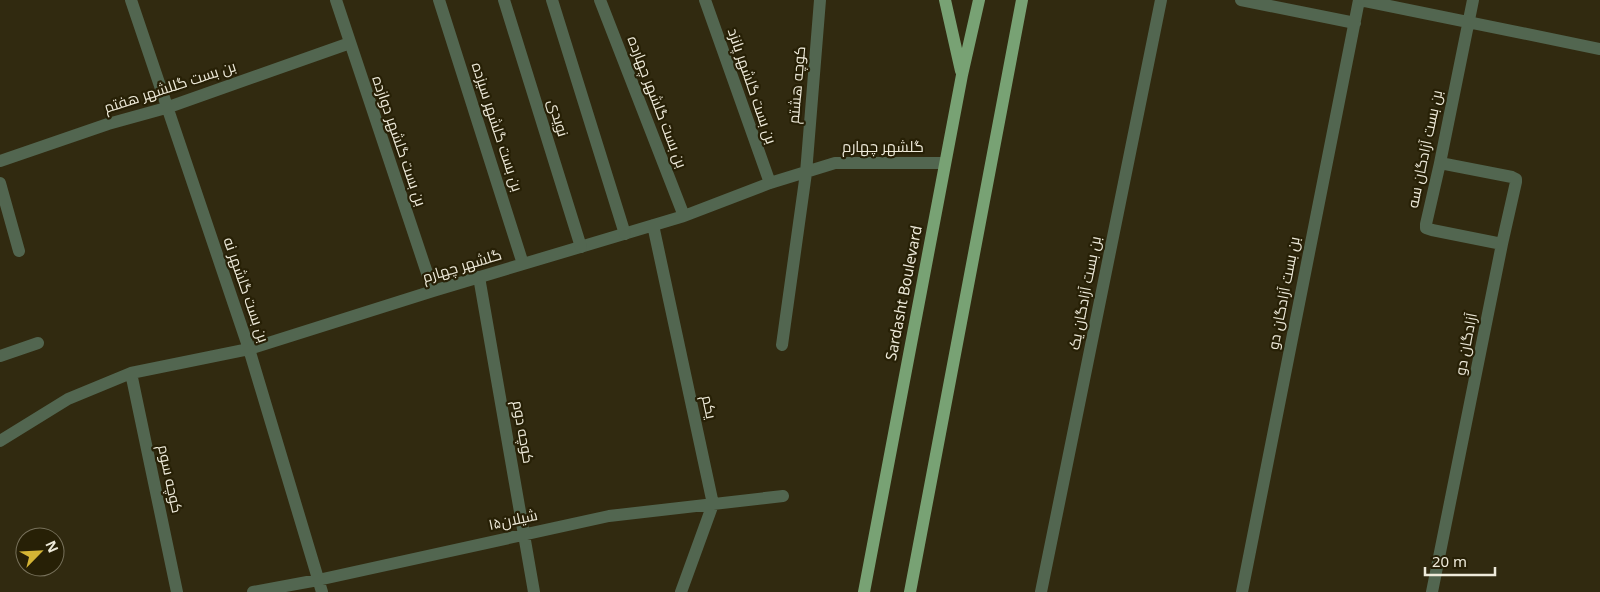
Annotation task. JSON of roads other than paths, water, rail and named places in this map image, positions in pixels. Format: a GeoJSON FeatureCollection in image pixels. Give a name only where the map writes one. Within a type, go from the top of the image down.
{"type":"FeatureCollection","features":[{"type":"Feature","properties":{"kind":"main road"},"geometry":{"type":"LineString","coordinates":[[946,0],[962,75]]}},
{"type":"Feature","properties":{"kind":"main road","name":"Sardasht Boulevard"},"geometry":{"type":"LineString","coordinates":[[864,592],[962,75],[979,0]]}},
{"type":"Feature","properties":{"kind":"main road"},"geometry":{"type":"LineString","coordinates":[[910,592],[1022,0]]}},
{"type":"Feature","properties":{"kind":"street","name":"بن بست گلشهر نه"},"geometry":{"type":"LineString","coordinates":[[131,0],[249,350],[320,586]]}},
{"type":"Feature","properties":{"kind":"street","name":"بن بست گلشهر دوازده"},"geometry":{"type":"LineString","coordinates":[[336,0],[433,291]]}},
{"type":"Feature","properties":{"kind":"street","name":"بن بست گلشهر سیزده"},"geometry":{"type":"LineString","coordinates":[[439,0],[523,264]]}},
{"type":"Feature","properties":{"kind":"street","name":"نویدی"},"geometry":{"type":"LineString","coordinates":[[504,0],[581,247]]}},
{"type":"Feature","properties":{"kind":"street","name":"نویدی"},"geometry":{"type":"LineString","coordinates":[[552,0],[625,234]]}},
{"type":"Feature","properties":{"kind":"street","name":"بن بست گلشهر چهارده"},"geometry":{"type":"LineString","coordinates":[[600,0],[684,216]]}},
{"type":"Feature","properties":{"kind":"street","name":"بن بست گلشهر پانزد"},"geometry":{"type":"LineString","coordinates":[[705,0],[770,183]]}},
{"type":"Feature","properties":{"kind":"street","name":"کوچه هشتم"},"geometry":{"type":"LineString","coordinates":[[782,345],[806,173],[820,0]]}},
{"type":"Feature","properties":{"kind":"street","name":"بن بست آزادگان یک"},"geometry":{"type":"LineString","coordinates":[[1041,592],[1161,0]]}},
{"type":"Feature","properties":{"kind":"street"},"geometry":{"type":"LineString","coordinates":[[1241,0],[1354,23]]}},
{"type":"Feature","properties":{"kind":"street"},"geometry":{"type":"LineString","coordinates":[[1359,0],[1600,49]]}},
{"type":"Feature","properties":{"kind":"street","name":"بن بست آزادگان دو"},"geometry":{"type":"LineString","coordinates":[[1242,592],[1359,0]]}},
{"type":"Feature","properties":{"kind":"street","name":"بن بست آزادگان سه"},"geometry":{"type":"LineString","coordinates":[[1473,0],[1426,228],[1502,244]]}},
{"type":"Feature","properties":{"kind":"street","name":"بن بست گللشهر هفتم"},"geometry":{"type":"LineString","coordinates":[[0,161],[108,124],[166,108],[350,43]]}},
{"type":"Feature","properties":{"kind":"street","name":"آزادگان دو"},"geometry":{"type":"LineString","coordinates":[[1432,592],[1516,182],[1516,179],[1440,162]]}},
{"type":"Feature","properties":{"kind":"street","name":"گلشهر چهارم"},"geometry":{"type":"LineString","coordinates":[[0,441],[68,399],[131,373],[249,350],[433,291],[684,216],[770,183],[835,163],[945,164]]}},
{"type":"Feature","properties":{"kind":"street"},"geometry":{"type":"LineString","coordinates":[[0,183],[19,251]]}},
{"type":"Feature","properties":{"kind":"street","name":"یکم"},"geometry":{"type":"LineString","coordinates":[[653,225],[713,504]]}},
{"type":"Feature","properties":{"kind":"street","name":"کوچه دوم"},"geometry":{"type":"LineString","coordinates":[[480,277],[534,592]]}},
{"type":"Feature","properties":{"kind":"street"},"geometry":{"type":"LineString","coordinates":[[0,356],[38,343]]}},
{"type":"Feature","properties":{"kind":"street","name":"کوچه سوم"},"geometry":{"type":"LineString","coordinates":[[131,373],[178,592]]}},
{"type":"Feature","properties":{"kind":"street","name":"شیلان۱۵"},"geometry":{"type":"LineString","coordinates":[[253,592],[320,586],[525,534],[609,516],[783,496]]}},
{"type":"Feature","properties":{"kind":"street"},"geometry":{"type":"LineString","coordinates":[[681,592],[713,504]]}}]}
